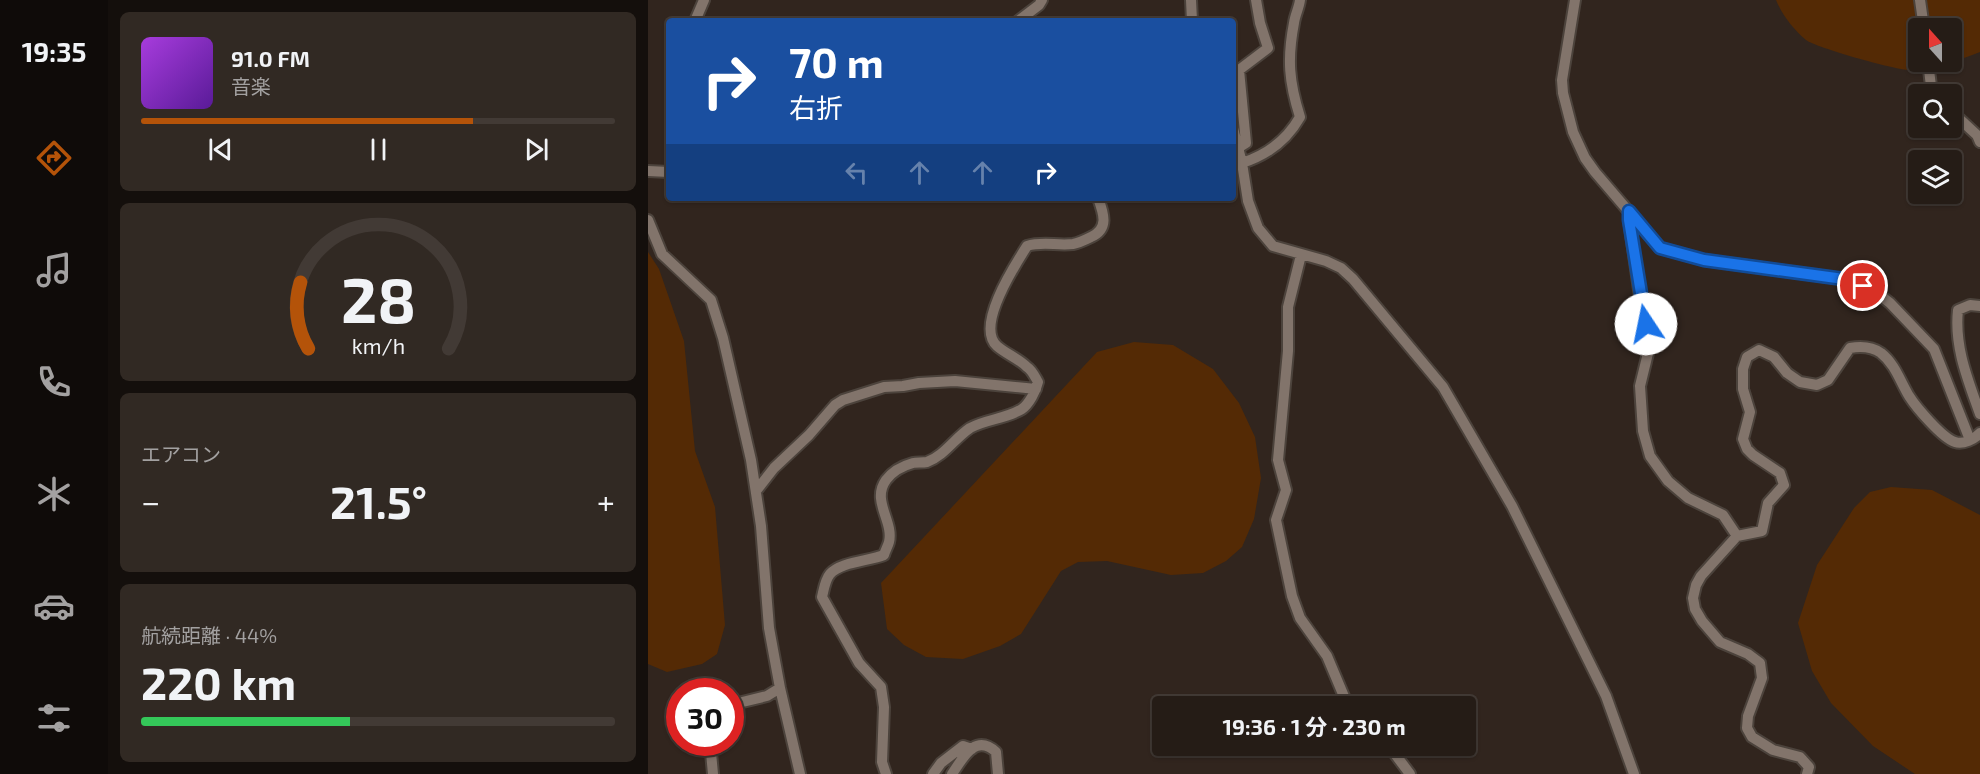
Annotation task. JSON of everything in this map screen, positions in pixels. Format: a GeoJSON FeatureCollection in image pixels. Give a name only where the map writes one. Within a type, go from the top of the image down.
{"type":"FeatureCollection","features":[{"type":"Feature","properties":{"kind":"street"},"geometry":{"type":"LineString","coordinates":[[696,18],[704,0]]}},
{"type":"Feature","properties":{"kind":"street"},"geometry":{"type":"LineString","coordinates":[[1022,18],[1042,0]]}},
{"type":"Feature","properties":{"kind":"street"},"geometry":{"type":"LineString","coordinates":[[1191,0],[1192,18]]}},
{"type":"Feature","properties":{"kind":"street"},"geometry":{"type":"LineString","coordinates":[[1238,148],[1246,143],[1239,70],[1268,48],[1256,0]]}},
{"type":"Feature","properties":{"kind":"street"},"geometry":{"type":"LineString","coordinates":[[1242,163],[1260,157],[1274,147],[1292,131],[1300,117],[1290,87],[1289,65],[1294,20],[1300,0]]}},
{"type":"Feature","properties":{"kind":"street"},"geometry":{"type":"LineString","coordinates":[[1575,0],[1563,80],[1563,93],[1575,138],[1585,158],[1660,248],[1704,260],[1851,280],[1876,292],[1890,303],[1934,349],[1970,440]]}},
{"type":"Feature","properties":{"kind":"street"},"geometry":{"type":"LineString","coordinates":[[1920,0],[1923,18]]}},
{"type":"Feature","properties":{"kind":"street"},"geometry":{"type":"LineString","coordinates":[[1962,121],[1977,135],[1980,142]]}},
{"type":"Feature","properties":{"kind":"street"},"geometry":{"type":"LineString","coordinates":[[1236,140],[1248,201],[1258,228],[1273,246],[1326,261],[1341,268],[1353,279],[1443,387],[1512,506],[1596,674],[1634,774]]}},
{"type":"Feature","properties":{"kind":"street"},"geometry":{"type":"LineString","coordinates":[[648,171],[666,172]]}},
{"type":"Feature","properties":{"kind":"street"},"geometry":{"type":"LineString","coordinates":[[886,774],[882,762],[884,707],[881,687],[859,663],[822,597],[826,582],[831,573],[845,566],[884,555],[890,542],[881,503],[881,492],[885,481],[897,469],[926,462],[939,455],[969,429],[1023,408],[1038,382],[1028,367],[995,345],[990,337],[995,309],[1007,276],[1027,246],[1039,242],[1076,244],[1098,234],[1104,227],[1099,201]]}},
{"type":"Feature","properties":{"kind":"street"},"geometry":{"type":"LineString","coordinates":[[1629,211],[1641,304],[1650,345],[1640,386],[1643,431],[1650,456],[1668,481],[1688,498],[1723,515],[1737,536]]}},
{"type":"Feature","properties":{"kind":"street"},"geometry":{"type":"LineString","coordinates":[[648,220],[662,254],[711,300],[723,338],[751,460],[769,628],[800,774]]}},
{"type":"Feature","properties":{"kind":"street"},"geometry":{"type":"LineString","coordinates":[[1301,255],[1288,307],[1288,351],[1278,460],[1286,490],[1276,520],[1292,596],[1300,618],[1327,656],[1344,696]]}},
{"type":"Feature","properties":{"kind":"street"},"geometry":{"type":"LineString","coordinates":[[1980,306],[1970,305],[1958,310],[1957,326],[1958,345],[1980,414]]}},
{"type":"Feature","properties":{"kind":"street"},"geometry":{"type":"LineString","coordinates":[[1807,774],[1809,767],[1800,757],[1773,750],[1752,737],[1747,728],[1748,716],[1762,678],[1760,663],[1748,654],[1720,642],[1695,609],[1693,598],[1701,576],[1737,536],[1762,531],[1768,503],[1784,484],[1780,473],[1753,455],[1747,449],[1743,439],[1750,412],[1743,389],[1743,369],[1747,357],[1759,350],[1774,357],[1787,373],[1800,382],[1817,385],[1828,380],[1850,348],[1864,345],[1880,353],[1894,367],[1910,398],[1944,435],[1956,443],[1970,440],[1980,433]]}},
{"type":"Feature","properties":{"kind":"street"},"geometry":{"type":"LineString","coordinates":[[756,491],[774,468],[809,435],[835,405],[843,400],[884,387],[954,381],[1036,389]]}},
{"type":"Feature","properties":{"kind":"street"},"geometry":{"type":"LineString","coordinates":[[744,702],[767,696],[780,688]]}},
{"type":"Feature","properties":{"kind":"street"},"geometry":{"type":"LineString","coordinates":[[952,774],[968,752],[979,745],[989,745],[996,752],[998,774]]}},
{"type":"Feature","properties":{"kind":"street"},"geometry":{"type":"LineString","coordinates":[[933,774],[941,763],[963,746],[972,749]]}},
{"type":"Feature","properties":{"kind":"street"},"geometry":{"type":"LineString","coordinates":[[711,756],[713,774]]}},
{"type":"Feature","properties":{"kind":"street"},"geometry":{"type":"LineString","coordinates":[[1396,756],[1410,774]]}},
{"type":"Feature","properties":{"kind":"shaded area"},"geometry":{"type":"Polygon","coordinates":[[[1776,0],[1980,0],[1980,52],[1962,58],[1962,18],[1908,18],[1908,70],[1839,53],[1813,44],[1797,32],[1776,0]]]}},
{"type":"Feature","properties":{"kind":"shaded area"},"geometry":{"type":"Polygon","coordinates":[[[648,252],[659,269],[684,341],[695,451],[715,507],[725,625],[717,654],[702,664],[667,672],[648,664],[648,252]]]}},
{"type":"Feature","properties":{"kind":"shaded area"},"geometry":{"type":"Polygon","coordinates":[[[1134,342],[1173,345],[1213,369],[1239,403],[1255,437],[1261,478],[1254,519],[1242,547],[1226,561],[1203,573],[1171,575],[1107,561],[1078,562],[1061,571],[1021,634],[1000,646],[963,659],[926,657],[904,645],[887,629],[881,583],[1097,352],[1134,342]]]}},
{"type":"Feature","properties":{"kind":"shaded area"},"geometry":{"type":"Polygon","coordinates":[[[1891,487],[1932,490],[1980,515],[1980,774],[1915,774],[1873,746],[1831,703],[1812,671],[1798,623],[1817,565],[1854,508],[1870,492],[1891,487]]]}},
{"type":"Feature","properties":{"kind":"route"},"geometry":{"type":"LineString","coordinates":[[1646,324],[1641,304],[1629,211],[1660,248],[1704,260],[1851,280],[1863,286]]}}]}
